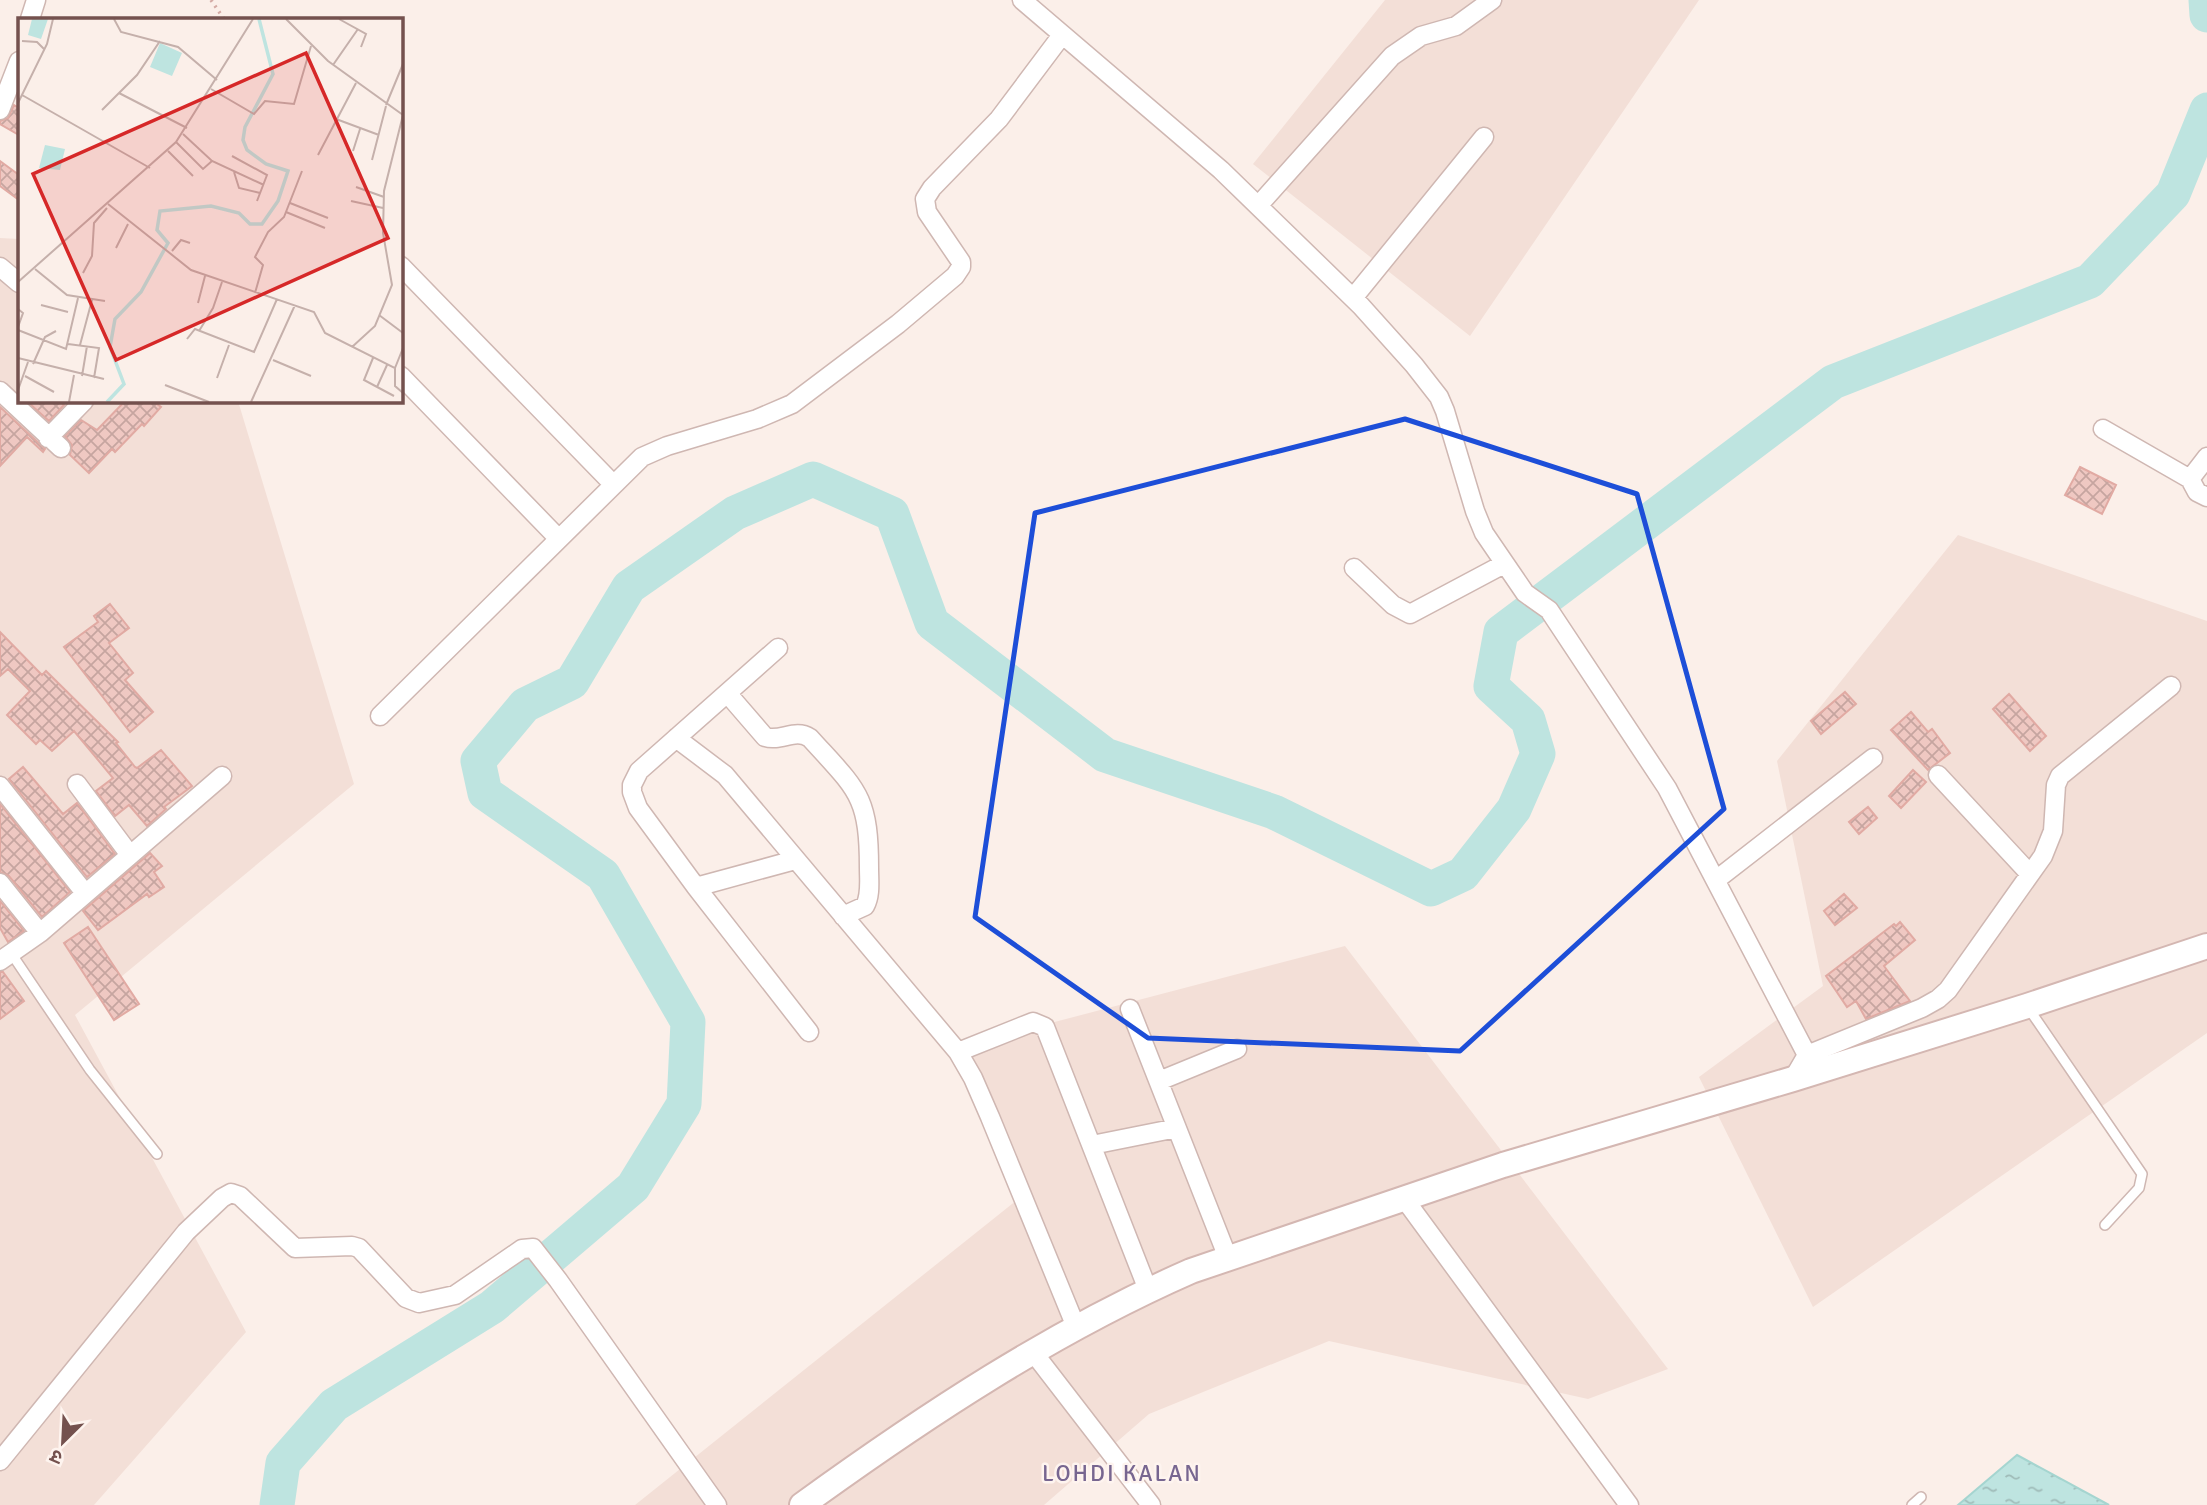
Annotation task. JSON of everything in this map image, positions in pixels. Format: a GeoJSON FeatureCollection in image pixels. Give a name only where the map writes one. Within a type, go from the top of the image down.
{"type":"FeatureCollection","features":[{"type":"Feature","properties":{"kind":"street"},"geometry":{"type":"LineString","coordinates":[[1022,0],[1221,170],[1353,298],[1414,365],[1439,397],[1452,429],[1475,511],[1484,533],[1525,593],[1549,610],[1667,788],[1807,1055]]}},
{"type":"Feature","properties":{"kind":"street"},"geometry":{"type":"LineString","coordinates":[[1258,206],[1392,56],[1421,36],[1456,26],[1492,0]]}},
{"type":"Feature","properties":{"kind":"street"},"geometry":{"type":"LineString","coordinates":[[380,716],[642,457],[757,419],[792,404],[955,276],[961,262],[925,207],[927,194],[999,119],[1062,35]]}},
{"type":"Feature","properties":{"kind":"street"},"geometry":{"type":"LineString","coordinates":[[0,110],[18,64]]}},
{"type":"Feature","properties":{"kind":"street"},"geometry":{"type":"LineString","coordinates":[[1353,298],[1484,137]]}},
{"type":"Feature","properties":{"kind":"street"},"geometry":{"type":"LineString","coordinates":[[0,267],[18,282]]}},
{"type":"Feature","properties":{"kind":"street"},"geometry":{"type":"LineString","coordinates":[[402,267],[613,484]]}},
{"type":"Feature","properties":{"kind":"street"},"geometry":{"type":"LineString","coordinates":[[402,377],[559,538]]}},
{"type":"Feature","properties":{"kind":"street"},"geometry":{"type":"LineString","coordinates":[[0,391],[55,443],[84,402]]}},
{"type":"Feature","properties":{"kind":"street"},"geometry":{"type":"LineString","coordinates":[[2103,429],[2189,479],[2197,492],[2207,497]]}},
{"type":"Feature","properties":{"kind":"street"},"geometry":{"type":"LineString","coordinates":[[2189,479],[2207,457]]}},
{"type":"Feature","properties":{"kind":"street"},"geometry":{"type":"LineString","coordinates":[[1354,568],[1393,605],[1410,614],[1504,564]]}},
{"type":"Feature","properties":{"kind":"street"},"geometry":{"type":"LineString","coordinates":[[778,648],[639,771],[632,785],[632,792],[638,808],[695,887],[809,1032]]}},
{"type":"Feature","properties":{"kind":"street"},"geometry":{"type":"LineString","coordinates":[[1793,1079],[1807,1055],[1922,1009],[1938,999],[1967,965],[2043,856],[2053,831],[2056,785],[2060,775],[2171,686]]}},
{"type":"Feature","properties":{"kind":"street"},"geometry":{"type":"LineString","coordinates":[[727,693],[765,737],[774,739],[800,733],[810,738],[857,792],[869,833],[869,894],[865,906],[842,916]]}},
{"type":"Feature","properties":{"kind":"street"},"geometry":{"type":"LineString","coordinates":[[676,738],[725,775],[958,1052],[990,1117],[1076,1328]]}},
{"type":"Feature","properties":{"kind":"street"},"geometry":{"type":"LineString","coordinates":[[1716,880],[1873,758]]}},
{"type":"Feature","properties":{"kind":"street"},"geometry":{"type":"LineString","coordinates":[[1938,775],[2030,874]]}},
{"type":"Feature","properties":{"kind":"street"},"geometry":{"type":"LineString","coordinates":[[6,957],[40,933],[222,776]]}},
{"type":"Feature","properties":{"kind":"street"},"geometry":{"type":"LineString","coordinates":[[77,784],[130,855]]}},
{"type":"Feature","properties":{"kind":"street"},"geometry":{"type":"LineString","coordinates":[[0,786],[85,893]]}},
{"type":"Feature","properties":{"kind":"street"},"geometry":{"type":"LineString","coordinates":[[695,887],[795,860]]}},
{"type":"Feature","properties":{"kind":"street"},"geometry":{"type":"LineString","coordinates":[[0,883],[40,933]]}},
{"type":"Feature","properties":{"kind":"street"},"geometry":{"type":"LineString","coordinates":[[802,1505],[944,1406],[1033,1352],[1148,1290],[1228,1258],[1503,1165],[1793,1079],[2207,946]]}},
{"type":"Feature","properties":{"kind":"street"},"geometry":{"type":"LineString","coordinates":[[1130,1009],[1228,1258]]}},
{"type":"Feature","properties":{"kind":"street"},"geometry":{"type":"LineString","coordinates":[[958,1052],[1033,1022],[1042,1024],[1148,1290]]}},
{"type":"Feature","properties":{"kind":"street"},"geometry":{"type":"LineString","coordinates":[[1159,1081],[1237,1049]]}},
{"type":"Feature","properties":{"kind":"street"},"geometry":{"type":"LineString","coordinates":[[1092,1145],[1177,1128]]}},
{"type":"Feature","properties":{"kind":"street"},"geometry":{"type":"LineString","coordinates":[[0,1461],[186,1232],[227,1194],[240,1196],[295,1248],[359,1248],[406,1298],[419,1303],[455,1295],[526,1247],[533,1248],[717,1505]]}},
{"type":"Feature","properties":{"kind":"street"},"geometry":{"type":"LineString","coordinates":[[1403,1197],[1629,1505]]}},
{"type":"Feature","properties":{"kind":"street"},"geometry":{"type":"LineString","coordinates":[[1033,1352],[1151,1505]]}},
{"type":"Feature","properties":{"kind":"lane"},"geometry":{"type":"LineString","coordinates":[[6,957],[157,1154]]}},
{"type":"Feature","properties":{"kind":"lane"},"geometry":{"type":"LineString","coordinates":[[2027,1006],[2142,1174],[2138,1188],[2105,1224]]}},
{"type":"Feature","properties":{"kind":"lane"},"geometry":{"type":"LineString","coordinates":[[1912,1505],[1921,1497]]}},
{"type":"Feature","properties":{"kind":"path"},"geometry":{"type":"LineString","coordinates":[[211,0],[224,18]]}},
{"type":"Feature","properties":{"kind":"highlighted area"},"geometry":{"type":"Polygon","coordinates":[[[1405,419],[1637,494],[1724,809],[1460,1051],[1148,1038],[975,917],[1035,513],[1405,419]]]}},
{"type":"Feature","properties":{"kind":"shaded area"},"geometry":{"type":"Polygon","coordinates":[[[1385,0],[1699,0],[1470,336],[1253,164],[1385,0]]]}},
{"type":"Feature","properties":{"kind":"shaded area"},"geometry":{"type":"Polygon","coordinates":[[[0,238],[18,239],[18,402],[238,402],[354,784],[75,1015],[246,1332],[94,1505],[0,1505],[0,238]]]}},
{"type":"Feature","properties":{"kind":"shaded area"},"geometry":{"type":"Polygon","coordinates":[[[1958,535],[2207,621],[2207,1033],[1813,1307],[1699,1077],[1823,986],[1777,761],[1958,535]]]}},
{"type":"Feature","properties":{"kind":"shaded area"},"geometry":{"type":"Polygon","coordinates":[[[1345,946],[1668,1369],[1588,1399],[1329,1341],[1149,1414],[1044,1505],[635,1505],[1017,1200],[959,1047],[1345,946]]]}},
{"type":"Feature","properties":{"kind":"water"},"geometry":{"type":"Polygon","coordinates":[[[2017,1455],[2109,1505],[1958,1505],[2017,1455]]]}},
{"type":"Feature","properties":{"kind":"building"},"geometry":{"type":"Polygon","coordinates":[[[14,105],[18,107],[18,134],[0,124],[0,121],[8,118],[14,105]]]}},
{"type":"Feature","properties":{"kind":"building"},"geometry":{"type":"Polygon","coordinates":[[[0,161],[18,174],[18,199],[0,186],[0,161]]]}},
{"type":"Feature","properties":{"kind":"building"},"geometry":{"type":"Polygon","coordinates":[[[61,402],[64,405],[49,421],[30,404],[61,402]]]}},
{"type":"Feature","properties":{"kind":"building"},"geometry":{"type":"Polygon","coordinates":[[[124,402],[154,402],[161,407],[144,426],[142,424],[115,452],[112,449],[89,473],[70,455],[72,445],[65,436],[81,420],[97,430],[124,402]]]}},
{"type":"Feature","properties":{"kind":"building"},"geometry":{"type":"Polygon","coordinates":[[[0,407],[45,449],[43,452],[27,437],[0,466],[0,407]]]}},
{"type":"Feature","properties":{"kind":"building"},"geometry":{"type":"Polygon","coordinates":[[[2080,467],[2116,485],[2102,514],[2065,495],[2080,467]]]}},
{"type":"Feature","properties":{"kind":"building"},"geometry":{"type":"Polygon","coordinates":[[[110,604],[129,628],[109,643],[133,673],[125,680],[153,712],[130,732],[64,647],[98,622],[94,616],[110,604]]]}},
{"type":"Feature","properties":{"kind":"building"},"geometry":{"type":"Polygon","coordinates":[[[0,632],[42,675],[46,671],[118,742],[116,743],[135,767],[161,750],[192,786],[164,807],[166,809],[147,826],[129,805],[115,816],[96,791],[113,778],[74,731],[52,751],[40,740],[36,744],[7,715],[30,691],[8,669],[0,676],[0,632]]]}},
{"type":"Feature","properties":{"kind":"building"},"geometry":{"type":"Polygon","coordinates":[[[1845,692],[1856,704],[1821,734],[1811,721],[1845,692]]]}},
{"type":"Feature","properties":{"kind":"building"},"geometry":{"type":"Polygon","coordinates":[[[2009,694],[2046,736],[2030,751],[1993,709],[2009,694]]]}},
{"type":"Feature","properties":{"kind":"building"},"geometry":{"type":"Polygon","coordinates":[[[1911,712],[1928,732],[1932,729],[1950,753],[1928,770],[1891,730],[1911,712]]]}},
{"type":"Feature","properties":{"kind":"building"},"geometry":{"type":"Polygon","coordinates":[[[23,767],[63,814],[77,803],[115,854],[87,877],[9,779],[23,767]]]}},
{"type":"Feature","properties":{"kind":"building"},"geometry":{"type":"Polygon","coordinates":[[[1913,770],[1926,782],[1901,808],[1889,796],[1913,770]]]}},
{"type":"Feature","properties":{"kind":"building"},"geometry":{"type":"Polygon","coordinates":[[[0,804],[70,892],[42,917],[9,876],[0,872],[0,804]]]}},
{"type":"Feature","properties":{"kind":"building"},"geometry":{"type":"Polygon","coordinates":[[[1868,807],[1877,818],[1859,834],[1849,822],[1868,807]]]}},
{"type":"Feature","properties":{"kind":"building"},"geometry":{"type":"Polygon","coordinates":[[[150,853],[162,866],[154,872],[164,887],[149,897],[147,894],[98,930],[83,911],[150,853]]]}},
{"type":"Feature","properties":{"kind":"building"},"geometry":{"type":"Polygon","coordinates":[[[1844,894],[1857,908],[1835,925],[1824,911],[1844,894]]]}},
{"type":"Feature","properties":{"kind":"building"},"geometry":{"type":"Polygon","coordinates":[[[0,901],[24,931],[8,942],[0,928],[0,901]]]}},
{"type":"Feature","properties":{"kind":"building"},"geometry":{"type":"Polygon","coordinates":[[[1900,922],[1915,940],[1884,966],[1910,1001],[1866,1019],[1856,1001],[1847,1007],[1826,976],[1900,922]]]}},
{"type":"Feature","properties":{"kind":"building"},"geometry":{"type":"Polygon","coordinates":[[[88,927],[139,1004],[114,1020],[64,943],[88,927]]]}},
{"type":"Feature","properties":{"kind":"building"},"geometry":{"type":"Polygon","coordinates":[[[0,972],[3,972],[24,1001],[0,1019],[0,972]]]}},
{"type":"Feature","properties":{"kind":"waterway"},"geometry":{"type":"LineString","coordinates":[[2206,0],[2207,15]]}},
{"type":"Feature","properties":{"kind":"waterway"},"geometry":{"type":"LineString","coordinates":[[277,1505],[283,1463],[334,1405],[492,1307],[633,1187],[684,1104],[688,1022],[603,875],[485,793],[478,761],[525,705],[572,682],[629,587],[735,513],[813,479],[892,514],[932,623],[1105,755],[1274,812],[1431,889],[1463,874],[1514,809],[1538,754],[1528,720],[1491,686],[1501,632],[1833,382],[2090,281],[2173,194],[2207,110]]}},
{"type":"Feature","properties":{"kind":"district","name":"LOHDI KALAN"},"geometry":{"type":"Point","coordinates":[1122,1473]}}]}
